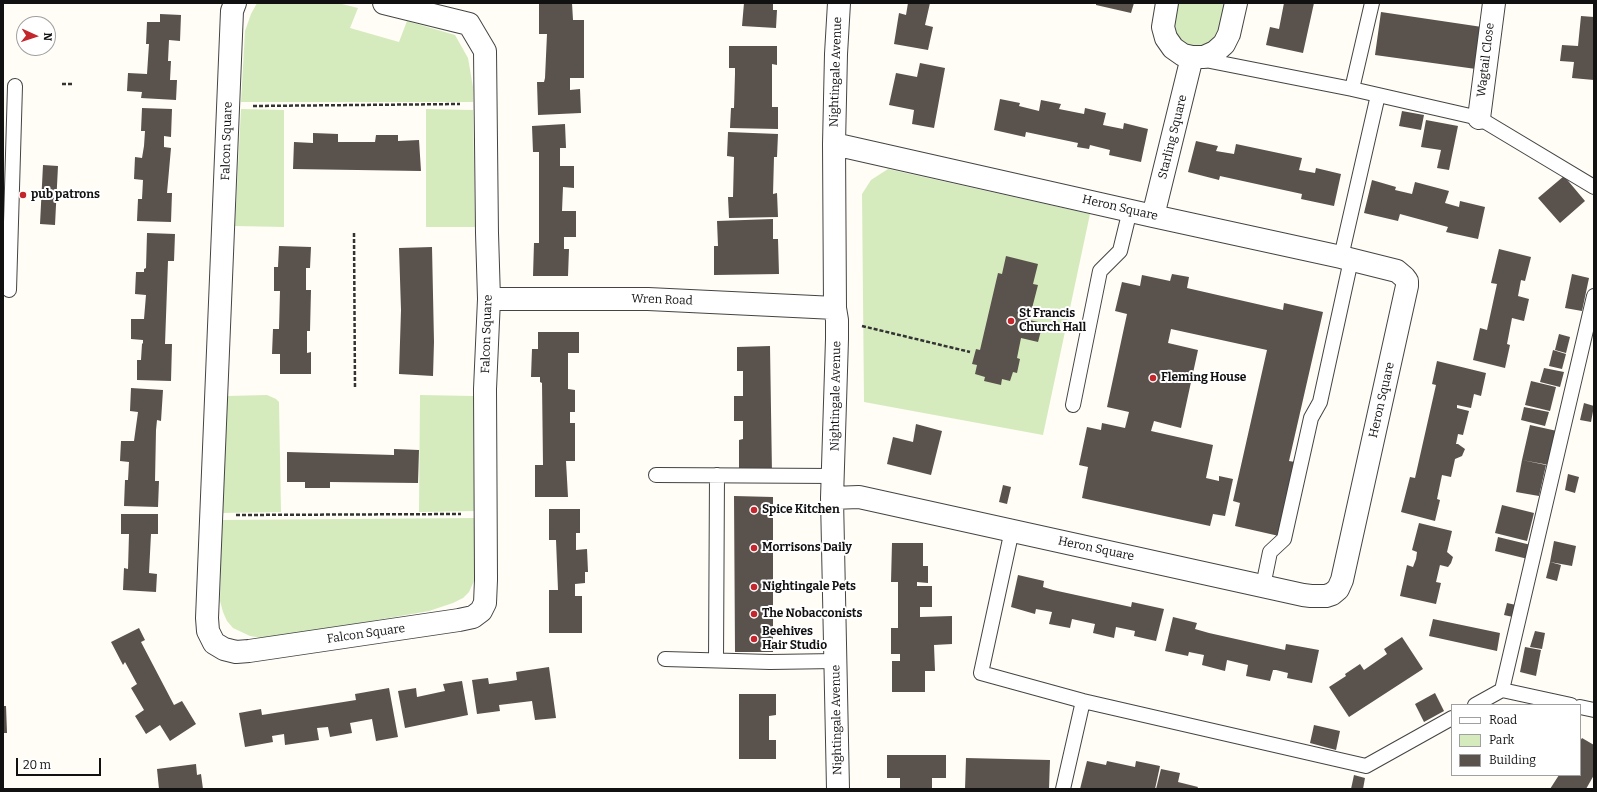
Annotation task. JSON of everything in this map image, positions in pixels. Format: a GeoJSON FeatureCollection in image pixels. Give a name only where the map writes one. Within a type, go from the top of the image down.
{"type":"FeatureCollection","features":[{"type":"Feature","properties":{"kind":"street","name":"Falcon Square"},"geometry":{"type":"LineString","coordinates":[[235,3],[232,11],[207,618],[208,631],[214,643],[224,649],[236,652],[473,617],[481,611],[485,603],[485,389],[489,299],[485,51],[469,24],[384,3]]}},
{"type":"Feature","properties":{"kind":"street","name":"Nightingale Avenue"},"geometry":{"type":"LineString","coordinates":[[838,789],[832,498],[834,476],[836,314],[834,144],[839,3]]}},
{"type":"Feature","properties":{"kind":"street"},"geometry":{"type":"LineString","coordinates":[[1167,3],[1163,27],[1166,38],[1173,48],[1183,55],[1192,58],[1204,57],[1215,52],[1224,44],[1229,34],[1236,3]]}},
{"type":"Feature","properties":{"kind":"street","name":"Wagtail Close"},"geometry":{"type":"LineString","coordinates":[[1479,118],[1494,3]]}},
{"type":"Feature","properties":{"kind":"street","name":"Starling Square"},"geometry":{"type":"LineString","coordinates":[[1153,216],[1192,58]]}},
{"type":"Feature","properties":{"kind":"street","name":"Heron Square"},"geometry":{"type":"LineString","coordinates":[[832,498],[859,497],[1262,586],[1311,596],[1326,596],[1332,594],[1338,588],[1342,580],[1407,286],[1407,281],[1397,271],[1346,258],[834,144]]}},
{"type":"Feature","properties":{"kind":"street","name":"Wren Road"},"geometry":{"type":"LineString","coordinates":[[489,299],[648,299],[836,314]]}},
{"type":"Feature","properties":{"kind":"lane"},"geometry":{"type":"LineString","coordinates":[[1352,89],[1372,3]]}},
{"type":"Feature","properties":{"kind":"lane"},"geometry":{"type":"LineString","coordinates":[[1192,58],[1352,89],[1479,118],[1594,187]]}},
{"type":"Feature","properties":{"kind":"lane"},"geometry":{"type":"LineString","coordinates":[[9,290],[9,116],[15,86]]}},
{"type":"Feature","properties":{"kind":"lane"},"geometry":{"type":"LineString","coordinates":[[1262,586],[1270,552],[1284,539],[1311,418],[1320,402],[1378,95]]}},
{"type":"Feature","properties":{"kind":"lane"},"geometry":{"type":"LineString","coordinates":[[1073,405],[1100,271],[1120,250],[1130,210]]}},
{"type":"Feature","properties":{"kind":"lane"},"geometry":{"type":"LineString","coordinates":[[1502,690],[1594,296]]}},
{"type":"Feature","properties":{"kind":"lane"},"geometry":{"type":"LineString","coordinates":[[656,475],[834,476]]}},
{"type":"Feature","properties":{"kind":"lane"},"geometry":{"type":"LineString","coordinates":[[716,660],[717,475]]}},
{"type":"Feature","properties":{"kind":"lane"},"geometry":{"type":"LineString","coordinates":[[1012,530],[981,673],[1083,701],[1366,766],[1451,719]]}},
{"type":"Feature","properties":{"kind":"lane"},"geometry":{"type":"LineString","coordinates":[[664,659],[770,662],[836,661]]}},
{"type":"Feature","properties":{"kind":"lane"},"geometry":{"type":"LineString","coordinates":[[1477,704],[1502,690],[1566,704]]}},
{"type":"Feature","properties":{"kind":"lane"},"geometry":{"type":"LineString","coordinates":[[1063,789],[1083,701]]}},
{"type":"Feature","properties":{"kind":"lane"},"geometry":{"type":"LineString","coordinates":[[1581,707],[1594,710]]}},
{"type":"Feature","properties":{"kind":"path"},"geometry":{"type":"LineString","coordinates":[[62,84],[72,84]]}},
{"type":"Feature","properties":{"kind":"path"},"geometry":{"type":"LineString","coordinates":[[228,106],[485,104]]}},
{"type":"Feature","properties":{"kind":"path"},"geometry":{"type":"LineString","coordinates":[[354,233],[355,388]]}},
{"type":"Feature","properties":{"kind":"path"},"geometry":{"type":"LineString","coordinates":[[836,314],[970,352]]}},
{"type":"Feature","properties":{"kind":"path"},"geometry":{"type":"LineString","coordinates":[[212,516],[486,514]]}},
{"type":"Feature","properties":{"kind":"green space"},"geometry":{"type":"Polygon","coordinates":[[[257,3],[338,3],[358,8],[350,28],[399,42],[407,21],[455,35],[468,58],[473,87],[473,102],[241,102],[245,31],[257,3]]]}},
{"type":"Feature","properties":{"kind":"green space"},"geometry":{"type":"Polygon","coordinates":[[[1167,3],[1236,3],[1229,34],[1192,57],[1164,15],[1167,3]]]}},
{"type":"Feature","properties":{"kind":"green space"},"geometry":{"type":"Polygon","coordinates":[[[241,109],[284,110],[284,227],[235,226],[241,109]]]}},
{"type":"Feature","properties":{"kind":"green space"},"geometry":{"type":"Polygon","coordinates":[[[426,109],[473,110],[475,227],[426,227],[426,109]]]}},
{"type":"Feature","properties":{"kind":"green space"},"geometry":{"type":"Polygon","coordinates":[[[888,169],[1090,214],[1043,435],[864,402],[862,194],[871,180],[888,169]]]}},
{"type":"Feature","properties":{"kind":"green space"},"geometry":{"type":"Polygon","coordinates":[[[267,395],[279,402],[281,512],[222,513],[227,396],[267,395]]]}},
{"type":"Feature","properties":{"kind":"green space"},"geometry":{"type":"Polygon","coordinates":[[[420,395],[473,396],[474,511],[419,512],[420,395]]]}},
{"type":"Feature","properties":{"kind":"green space"},"geometry":{"type":"Polygon","coordinates":[[[475,518],[474,581],[469,592],[463,598],[453,603],[429,611],[268,639],[250,636],[233,628],[227,621],[223,612],[220,601],[222,520],[475,518]]]}},
{"type":"Feature","properties":{"kind":"building"},"geometry":{"type":"Polygon","coordinates":[[[539,3],[572,3],[573,20],[584,20],[584,78],[570,78],[570,90],[580,89],[581,113],[538,115],[537,82],[544,82],[545,78],[547,34],[539,34],[539,3]]]}},
{"type":"Feature","properties":{"kind":"building"},"geometry":{"type":"Polygon","coordinates":[[[744,3],[773,3],[773,10],[777,10],[776,28],[742,26],[744,3]]]}},
{"type":"Feature","properties":{"kind":"building"},"geometry":{"type":"Polygon","coordinates":[[[908,3],[930,3],[925,25],[933,27],[928,50],[894,44],[899,13],[906,15],[908,3]]]}},
{"type":"Feature","properties":{"kind":"building"},"geometry":{"type":"Polygon","coordinates":[[[1096,3],[1134,3],[1131,13],[1096,5],[1096,3]]]}},
{"type":"Feature","properties":{"kind":"building"},"geometry":{"type":"Polygon","coordinates":[[[1284,3],[1314,3],[1303,53],[1266,45],[1270,27],[1279,29],[1284,3]]]}},
{"type":"Feature","properties":{"kind":"building"},"geometry":{"type":"Polygon","coordinates":[[[1381,12],[1482,27],[1476,69],[1375,55],[1381,12]]]}},
{"type":"Feature","properties":{"kind":"building"},"geometry":{"type":"Polygon","coordinates":[[[160,14],[181,15],[180,41],[169,40],[168,61],[171,61],[170,80],[177,80],[176,100],[141,98],[142,92],[127,91],[128,73],[147,74],[149,44],[146,44],[147,22],[160,22],[160,14]]]}},
{"type":"Feature","properties":{"kind":"building"},"geometry":{"type":"Polygon","coordinates":[[[1581,16],[1594,17],[1594,80],[1572,78],[1574,62],[1560,61],[1562,45],[1578,46],[1581,16]]]}},
{"type":"Feature","properties":{"kind":"building"},"geometry":{"type":"Polygon","coordinates":[[[729,46],[777,46],[777,65],[772,64],[772,107],[778,107],[778,129],[730,128],[731,108],[734,108],[735,68],[729,68],[729,46]]]}},
{"type":"Feature","properties":{"kind":"building"},"geometry":{"type":"Polygon","coordinates":[[[920,63],[945,68],[934,128],[912,124],[914,110],[889,105],[896,73],[917,77],[920,63]]]}},
{"type":"Feature","properties":{"kind":"building"},"geometry":{"type":"Polygon","coordinates":[[[1000,99],[1020,103],[1019,106],[1039,111],[1041,100],[1061,104],[1059,109],[1084,114],[1085,108],[1106,113],[1103,125],[1123,129],[1124,123],[1148,129],[1141,162],[1109,155],[1110,150],[1090,145],[1089,149],[1077,147],[1078,143],[1026,132],[1025,137],[994,130],[1000,99]]]}},
{"type":"Feature","properties":{"kind":"building"},"geometry":{"type":"Polygon","coordinates":[[[142,108],[172,109],[171,137],[164,136],[164,147],[171,148],[167,193],[172,193],[171,222],[137,221],[138,199],[142,199],[143,180],[134,179],[135,157],[142,158],[144,146],[145,131],[141,131],[142,108]]]}},
{"type":"Feature","properties":{"kind":"building"},"geometry":{"type":"Polygon","coordinates":[[[1402,111],[1424,115],[1421,130],[1399,126],[1402,111]]]}},
{"type":"Feature","properties":{"kind":"building"},"geometry":{"type":"Polygon","coordinates":[[[1426,120],[1458,126],[1449,170],[1437,168],[1441,150],[1421,147],[1426,120]]]}},
{"type":"Feature","properties":{"kind":"building"},"geometry":{"type":"Polygon","coordinates":[[[565,124],[566,148],[560,148],[560,166],[574,166],[574,188],[563,187],[562,211],[576,211],[576,237],[564,237],[564,249],[569,249],[568,276],[533,276],[534,243],[539,243],[539,152],[533,152],[532,126],[565,124]]]}},
{"type":"Feature","properties":{"kind":"building"},"geometry":{"type":"Polygon","coordinates":[[[728,132],[778,134],[777,157],[774,157],[773,194],[777,193],[778,217],[729,218],[728,197],[733,197],[734,157],[727,156],[728,132]]]}},
{"type":"Feature","properties":{"kind":"building"},"geometry":{"type":"Polygon","coordinates":[[[313,133],[338,134],[338,142],[375,142],[376,135],[398,135],[398,141],[419,140],[421,171],[293,169],[294,142],[313,143],[313,133]]]}},
{"type":"Feature","properties":{"kind":"building"},"geometry":{"type":"Polygon","coordinates":[[[1196,141],[1218,146],[1216,151],[1234,154],[1236,144],[1302,158],[1299,170],[1315,173],[1316,168],[1341,174],[1334,206],[1301,199],[1302,194],[1220,176],[1219,180],[1188,172],[1196,141]]]}},
{"type":"Feature","properties":{"kind":"building"},"geometry":{"type":"Polygon","coordinates":[[[43,165],[58,166],[55,225],[40,224],[43,165]]]}},
{"type":"Feature","properties":{"kind":"building"},"geometry":{"type":"Polygon","coordinates":[[[1564,176],[1585,201],[1560,223],[1538,198],[1564,176]]]}},
{"type":"Feature","properties":{"kind":"building"},"geometry":{"type":"Polygon","coordinates":[[[1372,180],[1396,187],[1395,190],[1412,194],[1415,182],[1449,191],[1445,203],[1459,207],[1460,201],[1485,207],[1478,239],[1446,232],[1448,227],[1400,214],[1398,221],[1364,213],[1372,180]]]}},
{"type":"Feature","properties":{"kind":"building"},"geometry":{"type":"Polygon","coordinates":[[[773,219],[773,239],[778,239],[779,274],[714,275],[714,246],[718,246],[717,221],[773,219]]]}},
{"type":"Feature","properties":{"kind":"building"},"geometry":{"type":"Polygon","coordinates":[[[147,233],[175,234],[174,261],[168,261],[165,344],[172,344],[171,381],[137,380],[137,360],[141,360],[143,340],[131,339],[131,319],[144,319],[146,295],[135,294],[136,272],[144,272],[144,269],[146,268],[147,233]]]}},
{"type":"Feature","properties":{"kind":"building"},"geometry":{"type":"Polygon","coordinates":[[[279,246],[311,247],[310,268],[306,268],[306,290],[311,290],[310,331],[307,331],[307,353],[311,352],[311,374],[280,374],[280,354],[272,354],[273,329],[279,329],[280,291],[274,291],[274,267],[278,267],[279,246]]]}},
{"type":"Feature","properties":{"kind":"building"},"geometry":{"type":"Polygon","coordinates":[[[432,247],[434,342],[433,376],[399,374],[401,310],[399,248],[432,247]]]}},
{"type":"Feature","properties":{"kind":"building"},"geometry":{"type":"Polygon","coordinates":[[[1499,249],[1531,257],[1525,281],[1521,280],[1518,296],[1529,299],[1524,321],[1512,318],[1507,344],[1510,345],[1505,368],[1473,360],[1480,328],[1487,330],[1497,284],[1491,283],[1499,249]]]}},
{"type":"Feature","properties":{"kind":"building","name":"St Francis Church Hall"},"geometry":{"type":"Polygon","coordinates":[[[1006,256],[1038,264],[1033,284],[1038,285],[1029,320],[1043,323],[1038,342],[1021,338],[1017,358],[1020,359],[1017,373],[1013,372],[1010,381],[1002,379],[1001,385],[984,381],[985,377],[975,374],[977,365],[972,364],[976,349],[980,350],[998,273],[1002,274],[1006,256]]]}},
{"type":"Feature","properties":{"kind":"building","name":"Fleming House"},"geometry":{"type":"Polygon","coordinates":[[[1172,274],[1189,277],[1187,288],[1283,310],[1284,303],[1323,312],[1289,461],[1295,462],[1279,536],[1235,526],[1240,503],[1233,501],[1267,350],[1171,329],[1168,343],[1198,350],[1181,428],[1154,421],[1151,431],[1213,445],[1206,478],[1219,481],[1219,476],[1233,479],[1225,516],[1213,514],[1210,526],[1082,498],[1088,467],[1079,465],[1087,427],[1101,430],[1102,423],[1125,428],[1129,412],[1107,407],[1127,314],[1115,311],[1122,282],[1140,286],[1142,275],[1170,281],[1172,274]]]}},
{"type":"Feature","properties":{"kind":"building"},"geometry":{"type":"Polygon","coordinates":[[[1572,274],[1589,278],[1582,311],[1565,308],[1572,274]]]}},
{"type":"Feature","properties":{"kind":"building"},"geometry":{"type":"Polygon","coordinates":[[[538,332],[579,332],[579,353],[568,353],[568,389],[575,390],[575,412],[570,412],[570,423],[575,423],[575,461],[566,461],[568,497],[535,497],[535,465],[543,465],[542,383],[540,382],[540,377],[531,377],[532,349],[538,349],[538,332]]]}},
{"type":"Feature","properties":{"kind":"building"},"geometry":{"type":"Polygon","coordinates":[[[1559,334],[1570,337],[1566,353],[1555,350],[1559,334]]]}},
{"type":"Feature","properties":{"kind":"building"},"geometry":{"type":"Polygon","coordinates":[[[770,346],[772,474],[739,473],[739,440],[743,439],[743,421],[734,421],[734,396],[743,396],[743,371],[737,371],[737,347],[770,346]]]}},
{"type":"Feature","properties":{"kind":"building"},"geometry":{"type":"Polygon","coordinates":[[[1553,350],[1566,354],[1562,369],[1549,366],[1553,350]]]}},
{"type":"Feature","properties":{"kind":"building"},"geometry":{"type":"Polygon","coordinates":[[[1437,361],[1486,373],[1481,396],[1474,394],[1471,408],[1457,405],[1457,408],[1469,411],[1463,435],[1458,434],[1456,444],[1465,449],[1462,456],[1455,459],[1451,477],[1442,475],[1437,499],[1440,500],[1435,521],[1401,512],[1410,477],[1415,478],[1436,385],[1432,384],[1437,361]]]}},
{"type":"Feature","properties":{"kind":"building"},"geometry":{"type":"Polygon","coordinates":[[[1544,368],[1564,372],[1560,387],[1540,382],[1544,368]]]}},
{"type":"Feature","properties":{"kind":"building"},"geometry":{"type":"Polygon","coordinates":[[[1531,381],[1556,387],[1550,411],[1525,405],[1531,381]]]}},
{"type":"Feature","properties":{"kind":"building"},"geometry":{"type":"Polygon","coordinates":[[[131,388],[163,390],[161,421],[157,420],[156,430],[155,481],[159,481],[158,507],[124,506],[125,480],[128,480],[129,462],[120,461],[121,441],[134,441],[138,412],[130,411],[131,388]]]}},
{"type":"Feature","properties":{"kind":"building"},"geometry":{"type":"Polygon","coordinates":[[[1584,403],[1594,406],[1591,422],[1580,420],[1584,403]]]}},
{"type":"Feature","properties":{"kind":"building"},"geometry":{"type":"Polygon","coordinates":[[[1524,407],[1549,412],[1545,426],[1521,420],[1524,407]]]}},
{"type":"Feature","properties":{"kind":"building"},"geometry":{"type":"Polygon","coordinates":[[[916,424],[942,431],[931,475],[887,464],[893,437],[913,442],[916,424]]]}},
{"type":"Feature","properties":{"kind":"building"},"geometry":{"type":"Polygon","coordinates":[[[1530,425],[1557,431],[1549,465],[1522,460],[1530,425]]]}},
{"type":"Feature","properties":{"kind":"building"},"geometry":{"type":"Polygon","coordinates":[[[394,449],[419,450],[418,483],[330,482],[330,488],[305,488],[305,482],[287,482],[287,452],[394,455],[394,449]]]}},
{"type":"Feature","properties":{"kind":"building"},"geometry":{"type":"Polygon","coordinates":[[[1522,460],[1546,465],[1539,496],[1516,492],[1522,460]]]}},
{"type":"Feature","properties":{"kind":"building"},"geometry":{"type":"Polygon","coordinates":[[[1568,474],[1579,477],[1575,493],[1565,490],[1568,474]]]}},
{"type":"Feature","properties":{"kind":"building"},"geometry":{"type":"Polygon","coordinates":[[[1003,485],[1011,487],[1007,504],[999,502],[1003,485]]]}},
{"type":"Feature","properties":{"kind":"building"},"geometry":{"type":"Polygon","coordinates":[[[734,496],[773,497],[773,652],[735,652],[734,496]]]}},
{"type":"Feature","properties":{"kind":"building"},"geometry":{"type":"Polygon","coordinates":[[[1502,505],[1534,513],[1527,541],[1495,533],[1502,505]]]}},
{"type":"Feature","properties":{"kind":"building"},"geometry":{"type":"Polygon","coordinates":[[[549,509],[580,509],[580,533],[576,533],[576,550],[587,549],[588,572],[585,572],[585,583],[575,584],[575,596],[582,596],[582,633],[549,633],[549,590],[558,590],[556,540],[549,540],[549,509]]]}},
{"type":"Feature","properties":{"kind":"building"},"geometry":{"type":"Polygon","coordinates":[[[121,514],[158,514],[158,534],[151,534],[149,573],[157,574],[156,592],[123,590],[124,568],[128,569],[129,534],[121,534],[121,514]]]}},
{"type":"Feature","properties":{"kind":"building"},"geometry":{"type":"Polygon","coordinates":[[[1419,523],[1452,531],[1447,552],[1453,557],[1448,567],[1440,565],[1436,582],[1441,583],[1436,604],[1400,596],[1407,565],[1413,567],[1416,559],[1417,552],[1412,550],[1419,523]]]}},
{"type":"Feature","properties":{"kind":"building"},"geometry":{"type":"Polygon","coordinates":[[[1498,537],[1531,545],[1528,559],[1495,551],[1498,537]]]}},
{"type":"Feature","properties":{"kind":"building"},"geometry":{"type":"Polygon","coordinates":[[[1554,541],[1576,546],[1572,566],[1550,562],[1554,541]]]}},
{"type":"Feature","properties":{"kind":"building"},"geometry":{"type":"Polygon","coordinates":[[[892,543],[923,543],[923,566],[928,566],[928,583],[917,582],[917,586],[932,586],[932,607],[920,607],[920,617],[952,616],[952,644],[934,645],[935,671],[925,671],[925,692],[892,692],[892,661],[900,661],[900,654],[891,654],[891,628],[898,628],[898,582],[891,582],[892,543]]]}},
{"type":"Feature","properties":{"kind":"building"},"geometry":{"type":"Polygon","coordinates":[[[1550,562],[1561,565],[1557,581],[1546,578],[1550,562]]]}},
{"type":"Feature","properties":{"kind":"building"},"geometry":{"type":"Polygon","coordinates":[[[1018,575],[1044,581],[1043,587],[1053,590],[1131,607],[1132,602],[1164,609],[1156,641],[1134,636],[1135,631],[1116,627],[1114,638],[1093,633],[1095,624],[1072,619],[1070,628],[1049,624],[1052,612],[1036,609],[1035,614],[1011,607],[1018,575]]]}},
{"type":"Feature","properties":{"kind":"building"},"geometry":{"type":"Polygon","coordinates":[[[1507,603],[1516,605],[1513,617],[1504,615],[1507,603]]]}},
{"type":"Feature","properties":{"kind":"building"},"geometry":{"type":"Polygon","coordinates":[[[1173,617],[1197,623],[1195,629],[1209,633],[1285,650],[1286,644],[1319,650],[1312,683],[1287,678],[1288,673],[1276,670],[1273,670],[1270,681],[1246,676],[1248,665],[1227,660],[1225,671],[1202,665],[1204,655],[1189,652],[1188,656],[1165,651],[1173,617]]]}},
{"type":"Feature","properties":{"kind":"building"},"geometry":{"type":"Polygon","coordinates":[[[1433,619],[1500,633],[1497,651],[1429,636],[1433,619]]]}},
{"type":"Feature","properties":{"kind":"building"},"geometry":{"type":"Polygon","coordinates":[[[139,628],[145,640],[141,642],[174,705],[182,701],[196,724],[170,741],[160,725],[146,734],[135,716],[144,710],[131,688],[137,684],[125,662],[123,665],[111,642],[139,628]]]}},
{"type":"Feature","properties":{"kind":"building"},"geometry":{"type":"Polygon","coordinates":[[[1535,631],[1545,633],[1542,649],[1530,647],[1535,631]]]}},
{"type":"Feature","properties":{"kind":"building"},"geometry":{"type":"Polygon","coordinates":[[[1402,637],[1423,669],[1349,717],[1329,687],[1346,676],[1345,674],[1360,664],[1364,670],[1387,654],[1384,649],[1402,637]]]}},
{"type":"Feature","properties":{"kind":"building"},"geometry":{"type":"Polygon","coordinates":[[[1525,647],[1541,650],[1536,676],[1520,672],[1525,647]]]}},
{"type":"Feature","properties":{"kind":"building"},"geometry":{"type":"Polygon","coordinates":[[[549,667],[556,718],[535,720],[532,701],[499,705],[500,711],[477,714],[472,680],[488,678],[489,684],[517,680],[516,672],[549,667]]]}},
{"type":"Feature","properties":{"kind":"building"},"geometry":{"type":"Polygon","coordinates":[[[462,681],[468,715],[405,728],[398,691],[416,688],[417,697],[445,691],[443,684],[462,681]]]}},
{"type":"Feature","properties":{"kind":"building"},"geometry":{"type":"Polygon","coordinates":[[[389,688],[398,737],[376,741],[372,719],[350,723],[352,733],[330,737],[328,727],[317,728],[319,740],[285,745],[284,734],[272,736],[273,742],[245,747],[239,713],[261,709],[262,715],[356,700],[355,694],[389,688]]]}},
{"type":"Feature","properties":{"kind":"building"},"geometry":{"type":"Polygon","coordinates":[[[1435,693],[1444,711],[1424,722],[1415,704],[1435,693]]]}},
{"type":"Feature","properties":{"kind":"building"},"geometry":{"type":"Polygon","coordinates":[[[739,694],[776,694],[776,715],[769,716],[769,740],[776,740],[776,759],[739,759],[739,694]]]}},
{"type":"Feature","properties":{"kind":"building"},"geometry":{"type":"Polygon","coordinates":[[[3,706],[6,706],[7,733],[3,733],[3,706]]]}},
{"type":"Feature","properties":{"kind":"building"},"geometry":{"type":"Polygon","coordinates":[[[1314,725],[1340,731],[1336,750],[1310,743],[1314,725]]]}},
{"type":"Feature","properties":{"kind":"building"},"geometry":{"type":"Polygon","coordinates":[[[1582,738],[1594,745],[1594,775],[1586,789],[1550,789],[1558,776],[1581,776],[1582,738]]]}},
{"type":"Feature","properties":{"kind":"building"},"geometry":{"type":"Polygon","coordinates":[[[887,755],[946,755],[946,778],[932,778],[932,789],[900,789],[900,778],[887,778],[887,755]]]}},
{"type":"Feature","properties":{"kind":"building"},"geometry":{"type":"Polygon","coordinates":[[[966,758],[1050,760],[1049,789],[965,789],[966,758]]]}},
{"type":"Feature","properties":{"kind":"building"},"geometry":{"type":"Polygon","coordinates":[[[1087,761],[1106,765],[1107,761],[1135,767],[1136,761],[1160,766],[1155,789],[1080,789],[1087,761]]]}},
{"type":"Feature","properties":{"kind":"building"},"geometry":{"type":"Polygon","coordinates":[[[196,764],[197,775],[201,774],[203,789],[159,789],[157,769],[196,764]]]}},
{"type":"Feature","properties":{"kind":"building"},"geometry":{"type":"Polygon","coordinates":[[[1161,769],[1180,773],[1178,782],[1198,787],[1197,789],[1156,789],[1161,769]]]}},
{"type":"Feature","properties":{"kind":"building"},"geometry":{"type":"Polygon","coordinates":[[[1354,775],[1365,778],[1363,789],[1351,789],[1354,775]]]}},
{"type":"Feature","properties":{"kind":"place","name":"pub patrons"},"geometry":{"type":"Point","coordinates":[23,195]}},
{"type":"Feature","properties":{"kind":"place","name":"St Francis Church Hall"},"geometry":{"type":"Point","coordinates":[1011,321]}},
{"type":"Feature","properties":{"kind":"place","name":"Fleming House"},"geometry":{"type":"Point","coordinates":[1153,378]}},
{"type":"Feature","properties":{"kind":"place","name":"Spice Kitchen"},"geometry":{"type":"Point","coordinates":[754,510]}},
{"type":"Feature","properties":{"kind":"place","name":"Morrisons Daily"},"geometry":{"type":"Point","coordinates":[754,548]}},
{"type":"Feature","properties":{"kind":"place","name":"Nightingale Pets"},"geometry":{"type":"Point","coordinates":[754,587]}},
{"type":"Feature","properties":{"kind":"place","name":"The Nobacconists"},"geometry":{"type":"Point","coordinates":[754,614]}},
{"type":"Feature","properties":{"kind":"place","name":"Beehives Hair Studio"},"geometry":{"type":"Point","coordinates":[754,639]}}]}
